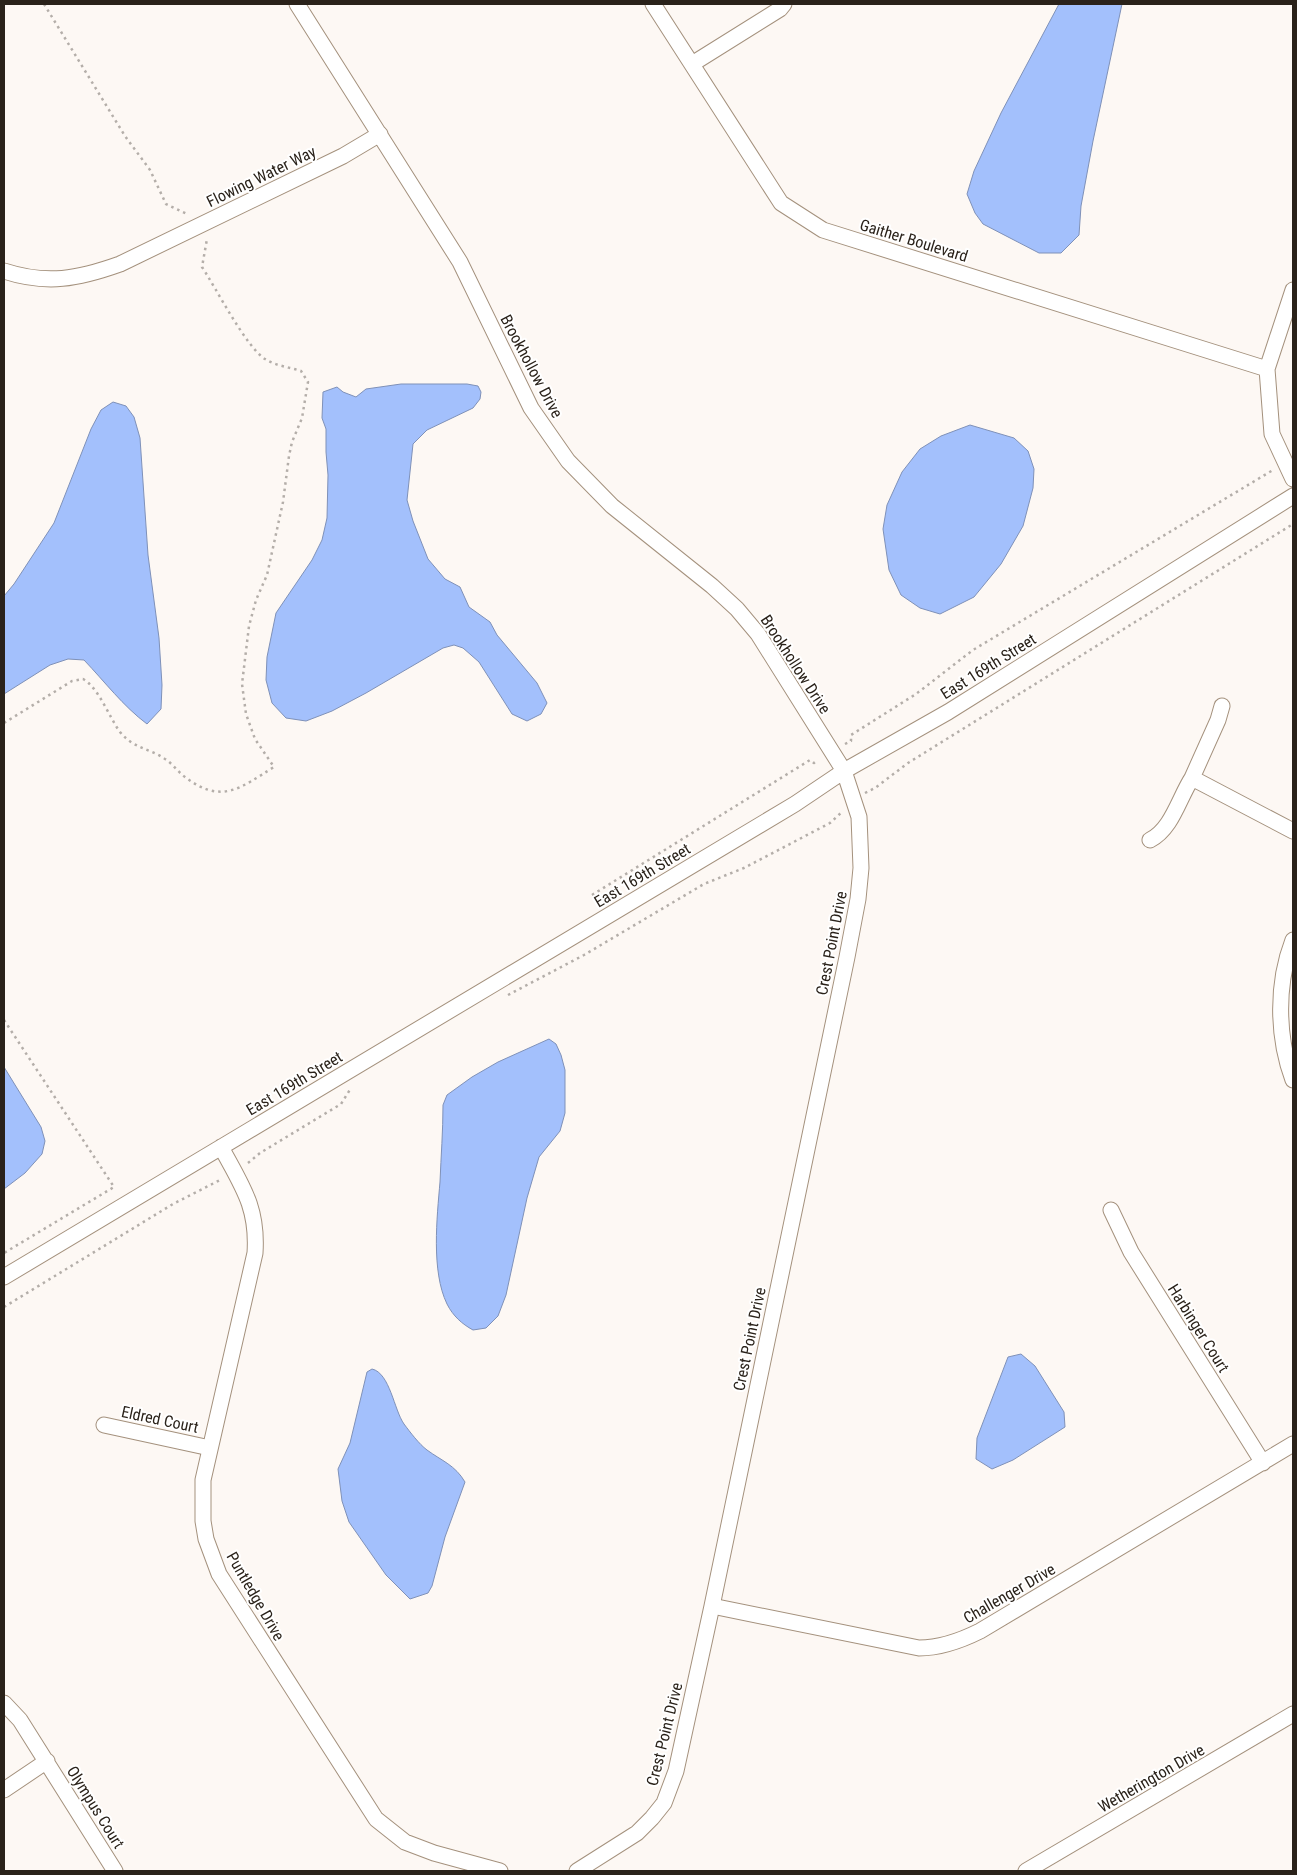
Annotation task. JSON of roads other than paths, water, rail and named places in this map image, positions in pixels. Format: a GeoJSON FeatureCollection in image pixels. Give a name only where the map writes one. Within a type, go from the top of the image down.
{"type":"FeatureCollection","features":[{"type":"Feature","properties":{"kind":"street","name":"Brookhollow Drive"},"geometry":{"type":"LineString","coordinates":[[297,4],[470,280],[531,408],[568,461],[612,506],[712,586],[737,609],[758,634],[844,771]]}},
{"type":"Feature","properties":{"kind":"street","name":"Gaither Boulevard"},"geometry":{"type":"LineString","coordinates":[[653,4],[781,203],[823,230],[1268,369]]}},
{"type":"Feature","properties":{"kind":"street"},"geometry":{"type":"LineString","coordinates":[[692,64],[780,9],[784,4]]}},
{"type":"Feature","properties":{"kind":"street","name":"Flowing Water Way"},"geometry":{"type":"LineString","coordinates":[[4,271],[35,279],[59,280],[73,278],[120,264],[343,156],[380,134]]}},
{"type":"Feature","properties":{"kind":"street"},"geometry":{"type":"LineString","coordinates":[[1293,290],[1268,369],[1272,434],[1293,479]]}},
{"type":"Feature","properties":{"kind":"street","name":"East 169th Street"},"geometry":{"type":"LineString","coordinates":[[4,1277],[795,804],[844,771],[948,712],[1293,496]]}},
{"type":"Feature","properties":{"kind":"street"},"geometry":{"type":"LineString","coordinates":[[1150,840],[1160,836],[1168,823],[1192,778],[1218,720],[1222,706]]}},
{"type":"Feature","properties":{"kind":"street","name":"Crest Point Drive"},"geometry":{"type":"LineString","coordinates":[[577,1871],[637,1833],[664,1803],[676,1771],[712,1606],[858,898],[861,868],[859,817],[844,771]]}},
{"type":"Feature","properties":{"kind":"street"},"geometry":{"type":"LineString","coordinates":[[1192,778],[1293,831]]}},
{"type":"Feature","properties":{"kind":"street"},"geometry":{"type":"LineString","coordinates":[[1293,940],[1282,981],[1281,1012],[1285,1050],[1293,1080]]}},
{"type":"Feature","properties":{"kind":"street","name":"Puntledge Drive"},"geometry":{"type":"LineString","coordinates":[[221,1147],[248,1198],[254,1220],[254,1253],[203,1480],[203,1520],[206,1539],[219,1574],[369,1810],[386,1829],[405,1842],[434,1853],[500,1871]]}},
{"type":"Feature","properties":{"kind":"street","name":"Harbinger Court"},"geometry":{"type":"LineString","coordinates":[[1111,1210],[1131,1252],[1263,1462]]}},
{"type":"Feature","properties":{"kind":"street","name":"Eldred Court"},"geometry":{"type":"LineString","coordinates":[[104,1425],[210,1448]]}},
{"type":"Feature","properties":{"kind":"street","name":"Challenger Drive"},"geometry":{"type":"LineString","coordinates":[[712,1606],[919,1648],[934,1648],[980,1631],[1293,1444]]}},
{"type":"Feature","properties":{"kind":"street","name":"Olympus Court"},"geometry":{"type":"LineString","coordinates":[[4,1702],[20,1720],[115,1871]]}},
{"type":"Feature","properties":{"kind":"street","name":"Wetherington Drive"},"geometry":{"type":"LineString","coordinates":[[1026,1871],[1293,1714]]}},
{"type":"Feature","properties":{"kind":"street"},"geometry":{"type":"LineString","coordinates":[[4,1790],[46,1761]]}},
{"type":"Feature","properties":{"kind":"water"},"geometry":{"type":"Polygon","coordinates":[[[1059,4],[1122,4],[1093,141],[1081,206],[1079,235],[1061,253],[1039,253],[983,224],[975,213],[967,194],[974,171],[1001,113],[1059,4]]]}},
{"type":"Feature","properties":{"kind":"water"},"geometry":{"type":"Polygon","coordinates":[[[401,384],[467,384],[478,386],[481,392],[480,399],[473,408],[427,430],[413,444],[407,500],[428,559],[445,579],[460,587],[469,607],[490,622],[497,635],[537,683],[547,703],[541,714],[527,721],[512,714],[479,662],[463,648],[454,645],[443,648],[332,711],[306,721],[286,718],[272,703],[266,680],[267,657],[276,613],[312,560],[322,540],[327,518],[328,475],[326,429],[322,418],[323,392],[337,387],[343,392],[356,397],[366,389],[401,384]]]}},
{"type":"Feature","properties":{"kind":"water"},"geometry":{"type":"Polygon","coordinates":[[[113,402],[126,406],[134,417],[140,438],[148,555],[159,638],[162,685],[161,709],[147,724],[122,702],[84,660],[68,659],[50,665],[4,694],[4,596],[54,523],[91,429],[101,410],[113,402]]]}},
{"type":"Feature","properties":{"kind":"water"},"geometry":{"type":"Polygon","coordinates":[[[970,425],[1014,438],[1028,451],[1034,469],[1033,488],[1023,526],[1001,564],[974,597],[940,614],[920,608],[901,595],[889,570],[883,529],[887,505],[902,472],[920,449],[941,436],[970,425]]]}},
{"type":"Feature","properties":{"kind":"water"},"geometry":{"type":"Polygon","coordinates":[[[549,1039],[556,1044],[565,1070],[565,1113],[560,1131],[539,1157],[527,1198],[506,1295],[498,1316],[486,1328],[473,1330],[458,1319],[449,1308],[442,1291],[439,1276],[436,1244],[443,1105],[447,1095],[472,1077],[498,1062],[549,1039]]]}},
{"type":"Feature","properties":{"kind":"water"},"geometry":{"type":"Polygon","coordinates":[[[4,1067],[41,1127],[45,1141],[42,1154],[25,1173],[4,1189],[4,1067]]]}},
{"type":"Feature","properties":{"kind":"water"},"geometry":{"type":"Polygon","coordinates":[[[1021,1354],[1035,1366],[1064,1412],[1065,1427],[1013,1460],[992,1469],[976,1459],[977,1438],[1008,1357],[1021,1354]]]}},
{"type":"Feature","properties":{"kind":"water"},"geometry":{"type":"Polygon","coordinates":[[[372,1369],[383,1377],[400,1418],[415,1438],[427,1450],[453,1467],[465,1482],[445,1537],[432,1586],[428,1593],[410,1599],[386,1575],[349,1522],[342,1501],[338,1469],[350,1443],[367,1372],[372,1369]]]}}]}
